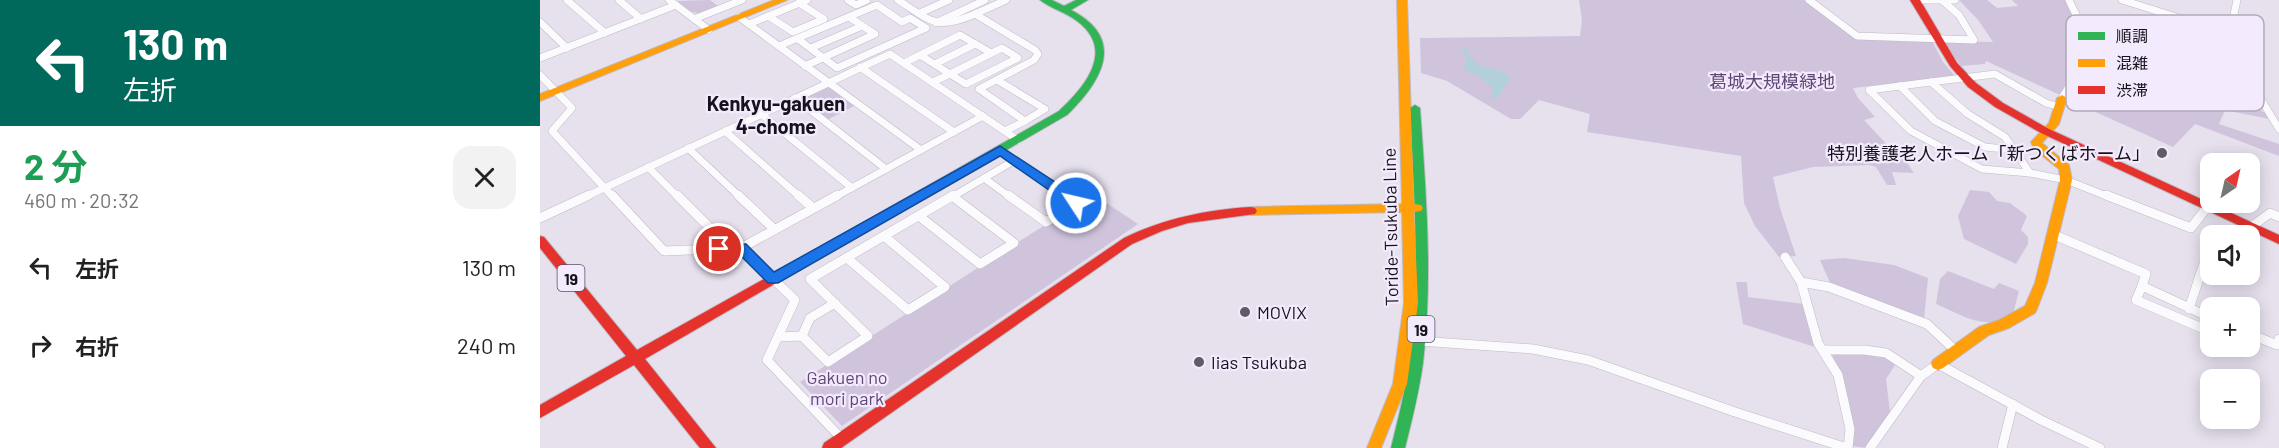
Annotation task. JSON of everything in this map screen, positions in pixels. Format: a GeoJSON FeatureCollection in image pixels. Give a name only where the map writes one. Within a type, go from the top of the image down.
{"type":"FeatureCollection","features":[{"type":"Feature","properties":{"kind":"street"},"geometry":{"type":"LineString","coordinates":[[567,0],[605,33]]}},
{"type":"Feature","properties":{"kind":"street"},"geometry":{"type":"LineString","coordinates":[[619,0],[641,19]]}},
{"type":"Feature","properties":{"kind":"street"},"geometry":{"type":"LineString","coordinates":[[669,0],[709,30]]}},
{"type":"Feature","properties":{"kind":"street"},"geometry":{"type":"LineString","coordinates":[[717,0],[726,6]]}},
{"type":"Feature","properties":{"kind":"street"},"geometry":{"type":"LineString","coordinates":[[694,19],[742,0]]}},
{"type":"Feature","properties":{"kind":"street"},"geometry":{"type":"LineString","coordinates":[[744,21],[782,0]]}},
{"type":"Feature","properties":{"kind":"street"},"geometry":{"type":"LineString","coordinates":[[848,0],[856,5],[867,0]]}},
{"type":"Feature","properties":{"kind":"street"},"geometry":{"type":"LineString","coordinates":[[901,2],[914,0]]}},
{"type":"Feature","properties":{"kind":"street"},"geometry":{"type":"LineString","coordinates":[[920,14],[949,0]]}},
{"type":"Feature","properties":{"kind":"street"},"geometry":{"type":"LineString","coordinates":[[936,23],[985,0]]}},
{"type":"Feature","properties":{"kind":"street"},"geometry":{"type":"LineString","coordinates":[[901,2],[936,23],[951,25],[1006,0]]}},
{"type":"Feature","properties":{"kind":"street"},"geometry":{"type":"LineString","coordinates":[[540,412],[1063,113],[1081,98],[1098,71],[1101,54],[1094,32],[1083,21],[1045,0]]}},
{"type":"Feature","properties":{"kind":"street"},"geometry":{"type":"LineString","coordinates":[[1063,10],[1083,0]]}},
{"type":"Feature","properties":{"kind":"street","name":"Toride-Tsukuba Line"},"geometry":{"type":"LineString","coordinates":[[1398,448],[1404,428],[1419,341],[1423,286],[1415,208],[1402,0]]}},
{"type":"Feature","properties":{"kind":"street","name":"Toride-Tsukuba Line"},"geometry":{"type":"LineString","coordinates":[[1374,448],[1400,384],[1407,342],[1412,284],[1415,208],[1409,0]]}},
{"type":"Feature","properties":{"kind":"street"},"geometry":{"type":"LineString","coordinates":[[1809,0],[1857,36],[1938,39],[1974,40],[1949,0],[1916,0],[1938,39],[1964,78],[1999,105],[2045,131],[2200,203]]}},
{"type":"Feature","properties":{"kind":"street"},"geometry":{"type":"LineString","coordinates":[[2069,0],[2076,15]]}},
{"type":"Feature","properties":{"kind":"street"},"geometry":{"type":"LineString","coordinates":[[2122,0],[2170,15]]}},
{"type":"Feature","properties":{"kind":"street"},"geometry":{"type":"LineString","coordinates":[[2235,15],[2237,0]]}},
{"type":"Feature","properties":{"kind":"street"},"geometry":{"type":"LineString","coordinates":[[540,98],[709,30],[768,16],[803,2],[824,19],[793,32],[768,16]]}},
{"type":"Feature","properties":{"kind":"street"},"geometry":{"type":"LineString","coordinates":[[540,58],[676,5]]}},
{"type":"Feature","properties":{"kind":"street"},"geometry":{"type":"LineString","coordinates":[[779,46],[877,5],[902,21],[910,18],[926,28],[837,68],[798,39]]}},
{"type":"Feature","properties":{"kind":"street"},"geometry":{"type":"LineString","coordinates":[[975,14],[1038,54],[1034,60],[979,89],[1025,121]]}},
{"type":"Feature","properties":{"kind":"street"},"geometry":{"type":"LineString","coordinates":[[849,17],[889,44]]}},
{"type":"Feature","properties":{"kind":"street"},"geometry":{"type":"LineString","coordinates":[[744,21],[921,150]]}},
{"type":"Feature","properties":{"kind":"street"},"geometry":{"type":"LineString","coordinates":[[540,22],[567,48]]}},
{"type":"Feature","properties":{"kind":"street"},"geometry":{"type":"LineString","coordinates":[[811,48],[862,26]]}},
{"type":"Feature","properties":{"kind":"street"},"geometry":{"type":"LineString","coordinates":[[806,66],[875,34]]}},
{"type":"Feature","properties":{"kind":"street"},"geometry":{"type":"LineString","coordinates":[[904,63],[960,35],[991,53]]}},
{"type":"Feature","properties":{"kind":"street"},"geometry":{"type":"LineString","coordinates":[[935,64],[975,44]]}},
{"type":"Feature","properties":{"kind":"street"},"geometry":{"type":"LineString","coordinates":[[920,54],[950,74],[966,84],[1018,58],[1002,48],[991,53],[950,74],[933,82]]}},
{"type":"Feature","properties":{"kind":"street"},"geometry":{"type":"LineString","coordinates":[[540,218],[890,54],[1018,140]]}},
{"type":"Feature","properties":{"kind":"street"},"geometry":{"type":"LineString","coordinates":[[861,68],[954,132]]}},
{"type":"Feature","properties":{"kind":"street"},"geometry":{"type":"LineString","coordinates":[[2061,103],[2046,103],[1995,74],[1869,90],[1911,131],[1982,169],[2030,173],[2066,180],[2191,228],[2203,213]]}},
{"type":"Feature","properties":{"kind":"street"},"geometry":{"type":"LineString","coordinates":[[540,75],[572,108],[552,131],[664,251],[741,248],[983,116]]}},
{"type":"Feature","properties":{"kind":"street"},"geometry":{"type":"LineString","coordinates":[[997,80],[1045,109],[1005,131]]}},
{"type":"Feature","properties":{"kind":"street"},"geometry":{"type":"LineString","coordinates":[[1931,82],[1968,114],[2006,137],[2030,173]]}},
{"type":"Feature","properties":{"kind":"street"},"geometry":{"type":"LineString","coordinates":[[1900,86],[1935,121],[1985,147],[2015,150]]}},
{"type":"Feature","properties":{"kind":"street"},"geometry":{"type":"LineString","coordinates":[[1870,448],[1921,376],[1984,331],[2004,324],[2030,309],[2041,283],[2066,180],[2066,171],[2037,144],[2037,138],[2054,124],[2066,93]]}},
{"type":"Feature","properties":{"kind":"street"},"geometry":{"type":"LineString","coordinates":[[795,98],[886,169]]}},
{"type":"Feature","properties":{"kind":"street"},"geometry":{"type":"LineString","coordinates":[[2264,104],[2279,129]]}},
{"type":"Feature","properties":{"kind":"street"},"geometry":{"type":"LineString","coordinates":[[761,114],[852,188]]}},
{"type":"Feature","properties":{"kind":"street"},"geometry":{"type":"LineString","coordinates":[[725,131],[813,208]]}},
{"type":"Feature","properties":{"kind":"street"},"geometry":{"type":"LineString","coordinates":[[688,148],[774,230]]}},
{"type":"Feature","properties":{"kind":"street"},"geometry":{"type":"LineString","coordinates":[[984,178],[1046,222],[1076,203],[1000,150]]}},
{"type":"Feature","properties":{"kind":"street"},"geometry":{"type":"LineString","coordinates":[[778,337],[802,336],[828,362],[868,336],[810,279],[1015,160]]}},
{"type":"Feature","properties":{"kind":"street"},"geometry":{"type":"LineString","coordinates":[[648,167],[710,228],[696,250]]}},
{"type":"Feature","properties":{"kind":"street"},"geometry":{"type":"LineString","coordinates":[[919,216],[980,264],[1014,243],[952,196]]}},
{"type":"Feature","properties":{"kind":"street"},"geometry":{"type":"LineString","coordinates":[[829,448],[1128,241],[1162,223],[1187,216],[1220,212],[1415,208]]}},
{"type":"Feature","properties":{"kind":"street"},"geometry":{"type":"LineString","coordinates":[[2221,213],[2247,225]]}},
{"type":"Feature","properties":{"kind":"street"},"geometry":{"type":"LineString","coordinates":[[2254,225],[2270,213],[2279,217]]}},
{"type":"Feature","properties":{"kind":"street"},"geometry":{"type":"LineString","coordinates":[[2260,231],[2279,240]]}},
{"type":"Feature","properties":{"kind":"street"},"geometry":{"type":"LineString","coordinates":[[2052,234],[2146,274],[2136,300],[2200,327]]}},
{"type":"Feature","properties":{"kind":"street"},"geometry":{"type":"LineString","coordinates":[[847,258],[908,310],[945,287],[884,236]]}},
{"type":"Feature","properties":{"kind":"street","name":"19"},"geometry":{"type":"LineString","coordinates":[[540,240],[710,448]]}},
{"type":"Feature","properties":{"kind":"street"},"geometry":{"type":"LineString","coordinates":[[741,248],[795,300],[767,360],[842,439]]}},
{"type":"Feature","properties":{"kind":"street"},"geometry":{"type":"LineString","coordinates":[[1419,341],[1533,349],[1588,360],[1756,419],[1847,448],[1850,429],[1838,375],[1818,342],[1801,282],[1785,257]]}},
{"type":"Feature","properties":{"kind":"street"},"geometry":{"type":"LineString","coordinates":[[2189,309],[2200,275]]}},
{"type":"Feature","properties":{"kind":"street"},"geometry":{"type":"LineString","coordinates":[[1801,282],[1829,287],[1927,324],[1956,351]]}},
{"type":"Feature","properties":{"kind":"street"},"geometry":{"type":"LineString","coordinates":[[2142,286],[2200,314]]}},
{"type":"Feature","properties":{"kind":"street"},"geometry":{"type":"LineString","coordinates":[[802,336],[810,318],[835,303]]}},
{"type":"Feature","properties":{"kind":"street"},"geometry":{"type":"LineString","coordinates":[[2260,338],[2277,345],[2279,339]]}},
{"type":"Feature","properties":{"kind":"street"},"geometry":{"type":"LineString","coordinates":[[1823,350],[1864,350],[1886,353],[1921,376]]}},
{"type":"Feature","properties":{"kind":"street"},"geometry":{"type":"LineString","coordinates":[[1938,364],[2100,448]]}},
{"type":"Feature","properties":{"kind":"street"},"geometry":{"type":"LineString","coordinates":[[2002,448],[2013,404]]}},
{"type":"Feature","properties":{"kind":"green space"},"geometry":{"type":"Polygon","coordinates":[[[710,0],[718,6],[700,13],[692,12],[675,1],[710,0]]]}},
{"type":"Feature","properties":{"kind":"green space","name":"葛城大規模緑地"},"geometry":{"type":"Polygon","coordinates":[[[1579,0],[1807,0],[1856,37],[1932,41],[1943,62],[1955,76],[1853,88],[1858,98],[1875,117],[1864,120],[1891,149],[1899,151],[1914,173],[1892,172],[1896,185],[1887,185],[1876,167],[1869,165],[1813,167],[1773,177],[1780,208],[1796,256],[1779,257],[1755,226],[1744,203],[1741,156],[1587,132],[1590,114],[1539,100],[1520,119],[1511,119],[1447,81],[1421,73],[1420,38],[1580,36],[1582,20],[1579,0]]]}},
{"type":"Feature","properties":{"kind":"green space"},"geometry":{"type":"Polygon","coordinates":[[[1959,0],[1987,0],[1997,8],[2018,6],[2012,0],[2067,0],[2074,15],[2066,15],[2066,84],[2060,95],[1986,61],[1985,64],[1961,66],[1946,44],[1949,41],[1993,42],[1979,21],[1959,0]]]}},
{"type":"Feature","properties":{"kind":"green space"},"geometry":{"type":"Polygon","coordinates":[[[827,85],[856,105],[827,120],[799,99],[827,85]]]}},
{"type":"Feature","properties":{"kind":"green space"},"geometry":{"type":"Polygon","coordinates":[[[2094,111],[2225,111],[2219,124],[2279,144],[2279,156],[2195,124],[2173,147],[2094,111]]]}},
{"type":"Feature","properties":{"kind":"green space"},"geometry":{"type":"Polygon","coordinates":[[[2230,111],[2262,111],[2268,114],[2269,119],[2230,111]]]}},
{"type":"Feature","properties":{"kind":"green space"},"geometry":{"type":"Polygon","coordinates":[[[1970,190],[1989,192],[1997,201],[2010,203],[2027,216],[2021,230],[2028,237],[2028,244],[2016,264],[1964,239],[1958,216],[1970,190]]]}},
{"type":"Feature","properties":{"kind":"green space","name":"Gakuen no mori park"},"geometry":{"type":"Polygon","coordinates":[[[1093,194],[1138,224],[842,426],[800,382],[1093,194]]]}},
{"type":"Feature","properties":{"kind":"green space"},"geometry":{"type":"Polygon","coordinates":[[[1844,258],[1894,265],[1928,278],[1924,320],[1831,285],[1820,260],[1844,258]]]}},
{"type":"Feature","properties":{"kind":"green space"},"geometry":{"type":"Polygon","coordinates":[[[1948,271],[1994,289],[1999,283],[2019,291],[2013,314],[1994,322],[1984,322],[1965,317],[1936,304],[1940,279],[1948,271]]]}},
{"type":"Feature","properties":{"kind":"green space"},"geometry":{"type":"Polygon","coordinates":[[[1736,282],[1747,282],[1748,297],[1804,304],[1815,347],[1743,324],[1736,282]]]}},
{"type":"Feature","properties":{"kind":"green space"},"geometry":{"type":"Polygon","coordinates":[[[1831,353],[1873,354],[1897,362],[1886,379],[1890,412],[1867,448],[1851,446],[1842,374],[1831,353]]]}},
{"type":"Feature","properties":{"kind":"water"},"geometry":{"type":"Polygon","coordinates":[[[1462,47],[1466,47],[1475,62],[1511,77],[1495,99],[1491,101],[1493,88],[1476,74],[1465,71],[1464,66],[1467,60],[1462,47]]]}},
{"type":"Feature","properties":{"kind":"traffic: fast"},"geometry":{"type":"LineString","coordinates":[[786,272],[1063,113],[1083,93],[1097,69],[1100,56],[1099,44],[1093,32],[1082,20],[1045,0]]}},
{"type":"Feature","properties":{"kind":"traffic: fast"},"geometry":{"type":"LineString","coordinates":[[1063,10],[1083,0]]}},
{"type":"Feature","properties":{"kind":"traffic: fast"},"geometry":{"type":"LineString","coordinates":[[1398,448],[1414,374],[1421,300],[1422,236],[1415,108]]}},
{"type":"Feature","properties":{"kind":"traffic: slow"},"geometry":{"type":"LineString","coordinates":[[540,98],[782,0]]}},
{"type":"Feature","properties":{"kind":"traffic: slow"},"geometry":{"type":"LineString","coordinates":[[1374,448],[1400,384],[1411,303],[1402,0]]}},
{"type":"Feature","properties":{"kind":"traffic: slow"},"geometry":{"type":"LineString","coordinates":[[1938,364],[1984,331],[2004,324],[2030,309],[2041,283],[2066,180],[2065,168],[2038,147],[2036,142],[2054,124],[2062,98]]}},
{"type":"Feature","properties":{"kind":"traffic: slow"},"geometry":{"type":"LineString","coordinates":[[1251,211],[1417,208]]}},
{"type":"Feature","properties":{"kind":"traffic: jam"},"geometry":{"type":"LineString","coordinates":[[1915,0],[1953,64],[1972,85],[1999,105],[2045,131],[2279,240]]}},
{"type":"Feature","properties":{"kind":"traffic: jam"},"geometry":{"type":"LineString","coordinates":[[829,448],[1128,241],[1158,228],[1188,219],[1251,211]]}},
{"type":"Feature","properties":{"kind":"traffic: jam"},"geometry":{"type":"LineString","coordinates":[[540,240],[709,448]]}},
{"type":"Feature","properties":{"kind":"traffic: jam"},"geometry":{"type":"LineString","coordinates":[[540,412],[786,272]]}},
{"type":"Feature","properties":{"kind":"place","name":"特別養護老人ホーム「新つくばホーム」"},"geometry":{"type":"Point","coordinates":[2162,153]}},
{"type":"Feature","properties":{"kind":"place","name":"MOVIX"},"geometry":{"type":"Point","coordinates":[1245,312]}},
{"type":"Feature","properties":{"kind":"place","name":"Iias Tsukuba"},"geometry":{"type":"Point","coordinates":[1199,362]}},
{"type":"Feature","properties":{"kind":"district","name":"Kenkyu-gakuen 4-chome"},"geometry":{"type":"Point","coordinates":[776,114]}},
{"type":"Feature","properties":{"kind":"route"},"geometry":{"type":"LineString","coordinates":[[719,249],[741,248],[773,280],[1000,150],[1076,203]]}}]}
